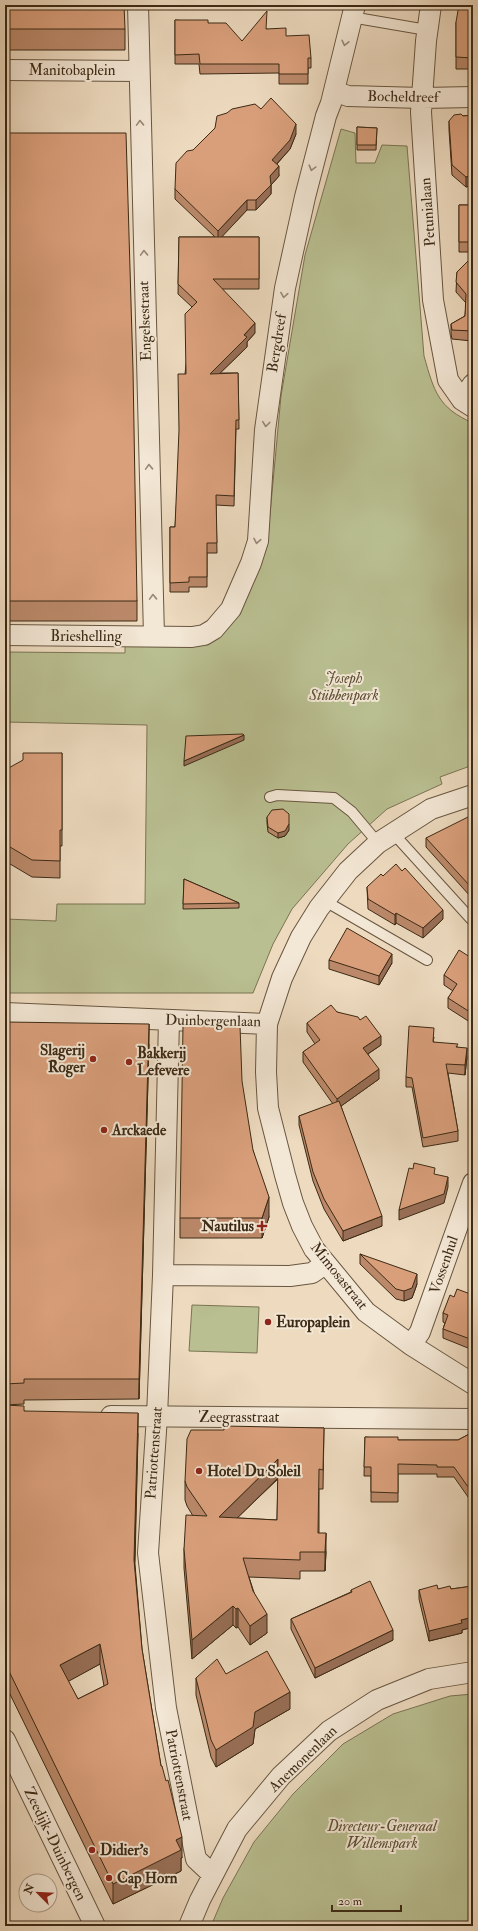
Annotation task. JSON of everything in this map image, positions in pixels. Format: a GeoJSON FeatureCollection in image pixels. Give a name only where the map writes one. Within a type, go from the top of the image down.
{"type":"FeatureCollection","features":[{"type":"Feature","properties":{"kind":"street","name":"Engelsestraat"},"geometry":{"type":"LineString","coordinates":[[138,5],[139,71],[161,636]]}},
{"type":"Feature","properties":{"kind":"street","name":"Petunialaan"},"geometry":{"type":"LineString","coordinates":[[431,5],[427,30],[421,112],[433,300],[448,380],[467,403]]}},
{"type":"Feature","properties":{"kind":"street","name":"Bergdreef"},"geometry":{"type":"LineString","coordinates":[[161,636],[192,637],[204,635],[214,629],[231,609],[251,563],[258,541],[265,430],[285,288],[305,197],[334,91],[353,11]]}},
{"type":"Feature","properties":{"kind":"street","name":"Manitobaplein"},"geometry":{"type":"LineString","coordinates":[[5,70],[139,71]]}},
{"type":"Feature","properties":{"kind":"street","name":"Bocheldreef"},"geometry":{"type":"LineString","coordinates":[[334,91],[348,96],[422,98],[473,97]]}},
{"type":"Feature","properties":{"kind":"street"},"geometry":{"type":"LineString","coordinates":[[467,403],[473,384]]}},
{"type":"Feature","properties":{"kind":"street","name":"Brieshelling"},"geometry":{"type":"LineString","coordinates":[[5,635],[161,636]]}},
{"type":"Feature","properties":{"kind":"street","name":"Duinbergenlaan"},"geometry":{"type":"LineString","coordinates":[[5,1014],[267,1024],[284,973],[301,937],[325,901],[348,871],[386,838],[431,809],[473,795]]}},
{"type":"Feature","properties":{"kind":"street","name":"Patriottenstraat"},"geometry":{"type":"LineString","coordinates":[[168,1020],[163,1276],[157,1416],[148,1554],[165,1700],[196,1859],[213,1875]]}},
{"type":"Feature","properties":{"kind":"street","name":"Mimosastraat"},"geometry":{"type":"LineString","coordinates":[[267,1024],[266,1072],[268,1108],[292,1203],[314,1249],[366,1312],[473,1384]]}},
{"type":"Feature","properties":{"kind":"street","name":"Vossenhul"},"geometry":{"type":"LineString","coordinates":[[412,1344],[420,1332],[473,1183]]}},
{"type":"Feature","properties":{"kind":"street"},"geometry":{"type":"LineString","coordinates":[[163,1276],[290,1276],[312,1273],[325,1264]]}},
{"type":"Feature","properties":{"kind":"street","name":"Zeegrasstraat"},"geometry":{"type":"LineString","coordinates":[[96,1416],[473,1419]]}},
{"type":"Feature","properties":{"kind":"street","name":"Anemonenlaan"},"geometry":{"type":"LineString","coordinates":[[189,1926],[213,1875],[237,1830],[281,1776],[329,1731],[377,1700],[429,1679],[473,1672]]}},
{"type":"Feature","properties":{"kind":"street","name":"Zeedijk-Duinbergen"},"geometry":{"type":"LineString","coordinates":[[5,1740],[95,1926]]}},
{"type":"Feature","properties":{"kind":"lane"},"geometry":{"type":"LineString","coordinates":[[353,11],[427,30]]}},
{"type":"Feature","properties":{"kind":"lane"},"geometry":{"type":"LineString","coordinates":[[270,797],[277,795],[334,798],[386,838],[471,919]]}},
{"type":"Feature","properties":{"kind":"lane"},"geometry":{"type":"LineString","coordinates":[[325,901],[426,960]]}},
{"type":"Feature","properties":{"kind":"green space","name":"Joseph Stübbenpark"},"geometry":{"type":"Polygon","coordinates":[[[341,129],[355,133],[356,163],[375,163],[382,145],[407,146],[424,356],[431,379],[439,397],[452,411],[473,423],[473,765],[440,777],[442,784],[387,809],[348,844],[292,909],[273,944],[253,993],[5,993],[5,919],[56,921],[57,904],[145,904],[147,725],[5,722],[5,652],[125,653],[125,643],[199,643],[268,536],[281,396],[305,255],[341,129]]]}},
{"type":"Feature","properties":{"kind":"green space"},"geometry":{"type":"Polygon","coordinates":[[[192,1305],[259,1307],[257,1353],[189,1351],[192,1305]]]}},
{"type":"Feature","properties":{"kind":"green space","name":"Directeur-Generaal Willemspark"},"geometry":{"type":"Polygon","coordinates":[[[473,1694],[473,1926],[211,1926],[223,1898],[254,1842],[293,1794],[343,1744],[393,1714],[450,1696],[473,1694]]]}},
{"type":"Feature","properties":{"kind":"building"},"geometry":{"type":"Polygon","coordinates":[[[5,5],[124,5],[125,29],[5,29],[5,5]]]}},
{"type":"Feature","properties":{"kind":"building"},"geometry":{"type":"Polygon","coordinates":[[[459,5],[473,5],[473,58],[456,57],[456,22],[459,5]]]}},
{"type":"Feature","properties":{"kind":"building"},"geometry":{"type":"Polygon","coordinates":[[[267,11],[266,29],[286,28],[286,36],[309,35],[311,58],[308,58],[308,74],[279,74],[279,64],[200,64],[199,54],[175,55],[175,20],[208,20],[208,23],[226,23],[242,41],[267,11]]]}},
{"type":"Feature","properties":{"kind":"building"},"geometry":{"type":"Polygon","coordinates":[[[271,98],[296,124],[290,140],[272,160],[279,166],[270,176],[271,185],[256,200],[247,200],[218,231],[175,189],[176,163],[187,151],[193,150],[215,128],[217,116],[227,113],[232,109],[255,104],[261,109],[271,98]]]}},
{"type":"Feature","properties":{"kind":"building"},"geometry":{"type":"Polygon","coordinates":[[[461,114],[463,116],[473,115],[473,175],[466,177],[452,165],[449,121],[454,115],[461,114]]]}},
{"type":"Feature","properties":{"kind":"building"},"geometry":{"type":"Polygon","coordinates":[[[357,127],[377,128],[376,145],[357,145],[357,127]]]}},
{"type":"Feature","properties":{"kind":"building"},"geometry":{"type":"Polygon","coordinates":[[[5,133],[126,133],[133,370],[137,601],[5,601],[5,133]]]}},
{"type":"Feature","properties":{"kind":"building"},"geometry":{"type":"Polygon","coordinates":[[[459,205],[473,205],[473,242],[459,242],[459,205]]]}},
{"type":"Feature","properties":{"kind":"building"},"geometry":{"type":"Polygon","coordinates":[[[179,237],[259,237],[259,279],[213,279],[255,323],[244,335],[247,337],[210,374],[238,373],[239,420],[236,420],[234,496],[216,495],[217,543],[207,543],[207,577],[189,577],[189,582],[170,583],[170,527],[175,527],[179,430],[178,374],[186,374],[185,314],[197,302],[178,284],[179,237]]]}},
{"type":"Feature","properties":{"kind":"building"},"geometry":{"type":"Polygon","coordinates":[[[473,256],[473,331],[452,330],[451,324],[465,316],[466,294],[456,282],[457,272],[473,256]]]}},
{"type":"Feature","properties":{"kind":"building"},"geometry":{"type":"Polygon","coordinates":[[[244,735],[184,761],[186,736],[244,735]]]}},
{"type":"Feature","properties":{"kind":"building"},"geometry":{"type":"Polygon","coordinates":[[[23,753],[62,753],[62,830],[60,830],[60,861],[32,860],[5,844],[5,770],[23,760],[23,753]]]}},
{"type":"Feature","properties":{"kind":"building"},"geometry":{"type":"Polygon","coordinates":[[[283,809],[289,814],[289,824],[285,831],[278,833],[268,827],[267,817],[272,810],[283,809]]]}},
{"type":"Feature","properties":{"kind":"building"},"geometry":{"type":"Polygon","coordinates":[[[470,816],[473,822],[473,885],[470,886],[426,838],[470,816]]]}},
{"type":"Feature","properties":{"kind":"building"},"geometry":{"type":"Polygon","coordinates":[[[396,864],[402,871],[405,868],[443,910],[423,928],[396,913],[395,915],[368,899],[367,887],[381,874],[383,876],[396,864]]]}},
{"type":"Feature","properties":{"kind":"building"},"geometry":{"type":"Polygon","coordinates":[[[184,879],[239,903],[183,904],[184,879]]]}},
{"type":"Feature","properties":{"kind":"building"},"geometry":{"type":"Polygon","coordinates":[[[347,928],[392,954],[379,976],[329,960],[347,928]]]}},
{"type":"Feature","properties":{"kind":"building"},"geometry":{"type":"Polygon","coordinates":[[[459,950],[473,959],[473,1014],[448,998],[457,984],[444,975],[459,950]]]}},
{"type":"Feature","properties":{"kind":"building"},"geometry":{"type":"Polygon","coordinates":[[[331,1005],[337,1012],[358,1017],[360,1020],[366,1016],[381,1036],[363,1048],[379,1069],[337,1099],[303,1052],[320,1040],[307,1023],[331,1005]]]}},
{"type":"Feature","properties":{"kind":"building"},"geometry":{"type":"Polygon","coordinates":[[[5,1022],[149,1024],[139,1379],[24,1379],[24,1383],[5,1384],[5,1022]]]}},
{"type":"Feature","properties":{"kind":"building"},"geometry":{"type":"Polygon","coordinates":[[[183,1025],[240,1026],[242,1081],[253,1150],[269,1197],[262,1218],[180,1218],[183,1025]]]}},
{"type":"Feature","properties":{"kind":"building"},"geometry":{"type":"Polygon","coordinates":[[[409,1026],[434,1028],[433,1042],[458,1044],[456,1047],[467,1048],[465,1065],[446,1064],[458,1131],[423,1138],[412,1078],[406,1077],[409,1026]]]}},
{"type":"Feature","properties":{"kind":"building"},"geometry":{"type":"Polygon","coordinates":[[[339,1101],[382,1216],[343,1231],[324,1199],[313,1172],[299,1116],[339,1101]]]}},
{"type":"Feature","properties":{"kind":"building"},"geometry":{"type":"Polygon","coordinates":[[[414,1163],[435,1168],[434,1174],[448,1177],[444,1194],[399,1210],[409,1168],[413,1169],[414,1163]]]}},
{"type":"Feature","properties":{"kind":"building"},"geometry":{"type":"Polygon","coordinates":[[[473,1246],[473,1259],[469,1258],[473,1246]]]}},
{"type":"Feature","properties":{"kind":"building"},"geometry":{"type":"Polygon","coordinates":[[[360,1254],[417,1274],[412,1288],[404,1291],[396,1289],[360,1254]]]}},
{"type":"Feature","properties":{"kind":"building"},"geometry":{"type":"Polygon","coordinates":[[[457,1289],[473,1295],[473,1340],[443,1329],[448,1315],[443,1313],[450,1295],[454,1297],[457,1289]]]}},
{"type":"Feature","properties":{"kind":"building"},"geometry":{"type":"Polygon","coordinates":[[[5,1405],[24,1406],[24,1411],[138,1413],[134,1560],[142,1649],[161,1766],[166,1781],[168,1780],[182,1837],[176,1840],[181,1850],[113,1884],[5,1663],[5,1405]],[[100,1644],[60,1665],[78,1699],[108,1684],[100,1644]]]}},
{"type":"Feature","properties":{"kind":"building"},"geometry":{"type":"Polygon","coordinates":[[[224,1426],[324,1428],[323,1470],[319,1469],[318,1533],[326,1533],[325,1552],[300,1552],[300,1560],[243,1558],[253,1591],[267,1614],[250,1626],[238,1608],[236,1609],[233,1606],[192,1640],[184,1549],[186,1515],[207,1516],[187,1487],[185,1481],[187,1439],[191,1430],[224,1430],[224,1426]],[[278,1459],[219,1517],[277,1520],[278,1459]]]}},
{"type":"Feature","properties":{"kind":"building"},"geometry":{"type":"Polygon","coordinates":[[[473,1432],[473,1494],[454,1467],[398,1464],[398,1493],[371,1492],[371,1467],[364,1467],[365,1437],[398,1437],[398,1440],[458,1440],[473,1432]]]}},
{"type":"Feature","properties":{"kind":"building"},"geometry":{"type":"Polygon","coordinates":[[[370,1581],[393,1630],[315,1668],[291,1619],[352,1592],[351,1590],[370,1581]]]}},
{"type":"Feature","properties":{"kind":"building"},"geometry":{"type":"Polygon","coordinates":[[[437,1585],[438,1589],[450,1586],[451,1589],[473,1586],[473,1617],[461,1620],[462,1623],[429,1631],[419,1590],[437,1585]]]}},
{"type":"Feature","properties":{"kind":"building"},"geometry":{"type":"Polygon","coordinates":[[[267,1651],[290,1692],[255,1712],[253,1727],[216,1750],[211,1740],[196,1678],[217,1659],[226,1674],[267,1651]]]}},
{"type":"Feature","properties":{"kind":"place","name":"Slagerij Roger"},"geometry":{"type":"Point","coordinates":[93,1059]}},
{"type":"Feature","properties":{"kind":"place","name":"Bakkerij Lefevere"},"geometry":{"type":"Point","coordinates":[129,1062]}},
{"type":"Feature","properties":{"kind":"place","name":"Arckaede"},"geometry":{"type":"Point","coordinates":[104,1130]}},
{"type":"Feature","properties":{"kind":"place","name":"Nautilus"},"geometry":{"type":"Point","coordinates":[262,1226]}},
{"type":"Feature","properties":{"kind":"place","name":"Europaplein"},"geometry":{"type":"Point","coordinates":[268,1322]}},
{"type":"Feature","properties":{"kind":"place","name":"Hotel Du Soleil"},"geometry":{"type":"Point","coordinates":[199,1471]}},
{"type":"Feature","properties":{"kind":"place","name":"Didier's"},"geometry":{"type":"Point","coordinates":[92,1850]}},
{"type":"Feature","properties":{"kind":"place","name":"Cap Horn"},"geometry":{"type":"Point","coordinates":[109,1878]}}]}
